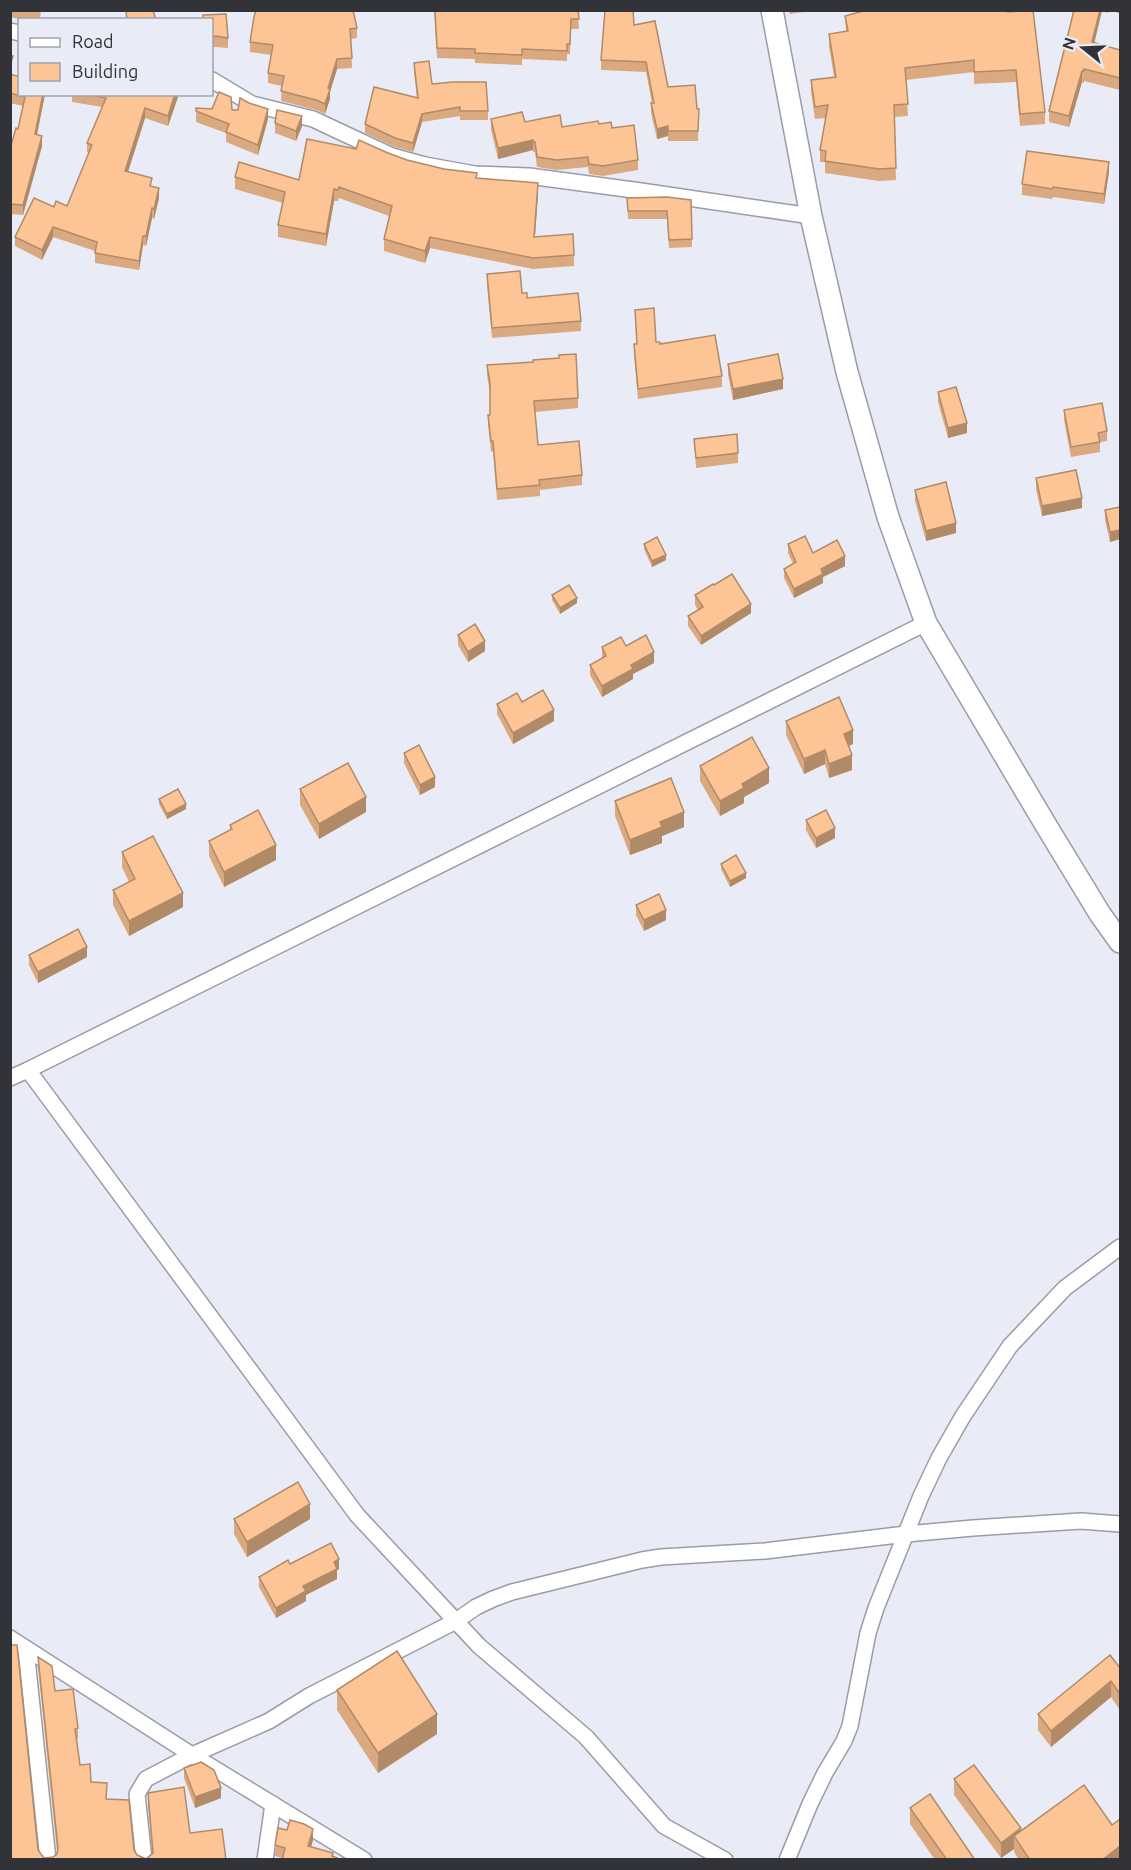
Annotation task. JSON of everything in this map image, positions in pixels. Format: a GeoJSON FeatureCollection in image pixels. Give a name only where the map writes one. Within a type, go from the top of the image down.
{"type":"FeatureCollection","features":[{"type":"Feature","properties":{"kind":"street"},"geometry":{"type":"LineString","coordinates":[[772,10],[811,216],[850,383],[888,517],[926,623],[1047,827],[1100,914],[1120,942]]}},
{"type":"Feature","properties":{"kind":"street"},"geometry":{"type":"LineString","coordinates":[[213,81],[252,104],[313,119],[392,156],[425,165],[475,174],[529,176],[811,216]]}},
{"type":"Feature","properties":{"kind":"street"},"geometry":{"type":"LineString","coordinates":[[10,1078],[926,623]]}},
{"type":"Feature","properties":{"kind":"street"},"geometry":{"type":"LineString","coordinates":[[28,1070],[357,1515],[479,1646],[586,1737],[664,1826],[725,1860]]}},
{"type":"Feature","properties":{"kind":"street"},"geometry":{"type":"LineString","coordinates":[[787,1860],[810,1804],[850,1726],[868,1633],[876,1608],[939,1458],[963,1416],[1010,1346],[1065,1288],[1120,1247]]}},
{"type":"Feature","properties":{"kind":"street"},"geometry":{"type":"LineString","coordinates":[[144,1860],[137,1794],[146,1779],[192,1755],[269,1721],[309,1696],[456,1621],[476,1607],[493,1599],[661,1557],[765,1551],[906,1534],[1081,1521],[1120,1524]]}},
{"type":"Feature","properties":{"kind":"street"},"geometry":{"type":"LineString","coordinates":[[10,1638],[192,1755],[364,1860]]}},
{"type":"Feature","properties":{"kind":"street"},"geometry":{"type":"LineString","coordinates":[[26,1649],[48,1860]]}},
{"type":"Feature","properties":{"kind":"street"},"geometry":{"type":"LineString","coordinates":[[265,1860],[273,1804]]}},
{"type":"Feature","properties":{"kind":"building"},"geometry":{"type":"Polygon","coordinates":[[[153,10],[155,18],[127,18],[126,11],[153,10]]]}},
{"type":"Feature","properties":{"kind":"building"},"geometry":{"type":"Polygon","coordinates":[[[256,10],[353,10],[357,28],[350,29],[352,58],[337,59],[325,104],[281,91],[284,76],[268,73],[273,45],[250,42],[256,10]]]}},
{"type":"Feature","properties":{"kind":"building"},"geometry":{"type":"Polygon","coordinates":[[[435,10],[578,10],[579,19],[571,19],[570,44],[567,44],[567,51],[522,49],[522,55],[475,53],[475,49],[437,48],[435,10]]]}},
{"type":"Feature","properties":{"kind":"building"},"geometry":{"type":"Polygon","coordinates":[[[605,10],[633,10],[634,25],[655,21],[668,87],[695,85],[697,109],[699,109],[698,131],[668,131],[668,126],[657,129],[646,62],[601,60],[605,10]]]}},
{"type":"Feature","properties":{"kind":"building"},"geometry":{"type":"Polygon","coordinates":[[[867,10],[1008,10],[1008,12],[1033,10],[1045,112],[1020,114],[1016,70],[974,72],[974,60],[905,68],[908,104],[894,105],[896,168],[879,169],[825,161],[826,151],[820,150],[828,105],[815,107],[811,80],[836,77],[829,34],[848,31],[845,16],[867,10]]]}},
{"type":"Feature","properties":{"kind":"building"},"geometry":{"type":"Polygon","coordinates":[[[1074,10],[1100,10],[1092,42],[1120,50],[1120,78],[1084,69],[1069,116],[1049,111],[1074,10]]]}},
{"type":"Feature","properties":{"kind":"building"},"geometry":{"type":"Polygon","coordinates":[[[226,14],[228,38],[213,37],[213,18],[203,18],[203,15],[226,14]]]}},
{"type":"Feature","properties":{"kind":"building"},"geometry":{"type":"Polygon","coordinates":[[[429,61],[432,84],[486,82],[488,111],[460,111],[460,107],[422,114],[413,143],[395,138],[365,124],[374,87],[418,98],[414,63],[429,61]]]}},
{"type":"Feature","properties":{"kind":"building"},"geometry":{"type":"Polygon","coordinates":[[[10,74],[18,76],[18,95],[10,93],[10,74]]]}},
{"type":"Feature","properties":{"kind":"building"},"geometry":{"type":"Polygon","coordinates":[[[219,92],[231,97],[232,110],[238,110],[240,98],[268,109],[258,145],[226,132],[229,124],[196,111],[196,108],[212,109],[219,92]]]}},
{"type":"Feature","properties":{"kind":"building"},"geometry":{"type":"Polygon","coordinates":[[[21,96],[43,96],[35,134],[42,136],[23,205],[10,204],[10,149],[16,128],[18,129],[25,97],[21,96]]]}},
{"type":"Feature","properties":{"kind":"building"},"geometry":{"type":"Polygon","coordinates":[[[95,96],[174,96],[168,116],[145,108],[125,171],[152,178],[150,186],[159,188],[146,236],[143,236],[139,261],[95,253],[97,242],[53,227],[42,250],[15,237],[34,198],[54,207],[56,201],[67,206],[92,145],[87,143],[106,98],[95,96]]]}},
{"type":"Feature","properties":{"kind":"building"},"geometry":{"type":"Polygon","coordinates":[[[277,110],[302,116],[296,131],[275,123],[277,110]]]}},
{"type":"Feature","properties":{"kind":"building"},"geometry":{"type":"Polygon","coordinates":[[[522,112],[525,122],[560,115],[562,127],[598,121],[599,124],[611,122],[612,128],[634,125],[638,160],[603,166],[589,164],[588,157],[557,160],[537,157],[533,140],[498,148],[491,119],[522,112]]]}},
{"type":"Feature","properties":{"kind":"building"},"geometry":{"type":"Polygon","coordinates":[[[307,139],[356,149],[359,140],[407,160],[444,169],[477,173],[476,178],[538,183],[534,237],[573,234],[574,255],[533,258],[430,237],[425,251],[384,239],[392,206],[339,187],[338,190],[334,189],[326,234],[278,225],[285,192],[235,177],[239,162],[299,180],[307,139]]]}},
{"type":"Feature","properties":{"kind":"building"},"geometry":{"type":"Polygon","coordinates":[[[1027,151],[1109,162],[1104,194],[1022,184],[1027,151]]]}},
{"type":"Feature","properties":{"kind":"building"},"geometry":{"type":"Polygon","coordinates":[[[667,197],[691,200],[692,239],[669,240],[667,211],[628,211],[627,198],[667,197]]]}},
{"type":"Feature","properties":{"kind":"building"},"geometry":{"type":"Polygon","coordinates":[[[520,271],[522,293],[527,293],[527,298],[578,293],[581,321],[492,328],[487,274],[520,271]]]}},
{"type":"Feature","properties":{"kind":"building"},"geometry":{"type":"Polygon","coordinates":[[[654,308],[656,342],[660,344],[715,335],[722,376],[638,389],[634,344],[637,344],[635,310],[654,308]]]}},
{"type":"Feature","properties":{"kind":"building"},"geometry":{"type":"Polygon","coordinates":[[[576,354],[578,398],[534,401],[538,445],[579,441],[582,475],[539,480],[540,485],[497,489],[493,441],[491,441],[488,415],[490,415],[490,383],[487,365],[533,362],[533,360],[559,358],[559,355],[576,354]]]}},
{"type":"Feature","properties":{"kind":"building"},"geometry":{"type":"Polygon","coordinates":[[[778,354],[783,379],[733,389],[728,364],[778,354]]]}},
{"type":"Feature","properties":{"kind":"building"},"geometry":{"type":"Polygon","coordinates":[[[956,387],[967,423],[948,428],[938,392],[956,387]]]}},
{"type":"Feature","properties":{"kind":"building"},"geometry":{"type":"Polygon","coordinates":[[[1102,403],[1107,431],[1098,433],[1100,442],[1071,447],[1064,410],[1102,403]]]}},
{"type":"Feature","properties":{"kind":"building"},"geometry":{"type":"Polygon","coordinates":[[[737,434],[738,453],[696,458],[694,439],[737,434]]]}},
{"type":"Feature","properties":{"kind":"building"},"geometry":{"type":"Polygon","coordinates":[[[1076,470],[1082,498],[1042,506],[1036,478],[1076,470]]]}},
{"type":"Feature","properties":{"kind":"building"},"geometry":{"type":"Polygon","coordinates":[[[946,482],[956,523],[926,531],[915,490],[946,482]]]}},
{"type":"Feature","properties":{"kind":"building"},"geometry":{"type":"Polygon","coordinates":[[[1120,507],[1120,530],[1110,532],[1105,510],[1120,507]]]}},
{"type":"Feature","properties":{"kind":"building"},"geometry":{"type":"Polygon","coordinates":[[[805,536],[813,553],[837,540],[845,556],[821,569],[823,574],[794,589],[784,569],[796,562],[788,544],[805,536]]]}},
{"type":"Feature","properties":{"kind":"building"},"geometry":{"type":"Polygon","coordinates":[[[657,537],[666,555],[652,561],[644,544],[657,537]]]}},
{"type":"Feature","properties":{"kind":"building"},"geometry":{"type":"Polygon","coordinates":[[[732,574],[751,604],[701,636],[688,616],[703,607],[695,595],[732,574]]]}},
{"type":"Feature","properties":{"kind":"building"},"geometry":{"type":"Polygon","coordinates":[[[569,585],[577,598],[560,608],[552,595],[569,585]]]}},
{"type":"Feature","properties":{"kind":"building"},"geometry":{"type":"Polygon","coordinates":[[[475,624],[485,641],[468,652],[458,635],[475,624]]]}},
{"type":"Feature","properties":{"kind":"building"},"geometry":{"type":"Polygon","coordinates":[[[646,635],[654,652],[631,665],[633,669],[602,686],[590,665],[606,656],[602,647],[621,637],[626,646],[646,635]]]}},
{"type":"Feature","properties":{"kind":"building"},"geometry":{"type":"Polygon","coordinates":[[[543,690],[554,710],[513,733],[497,704],[517,693],[522,702],[543,690]]]}},
{"type":"Feature","properties":{"kind":"building"},"geometry":{"type":"Polygon","coordinates":[[[839,697],[853,730],[844,734],[852,755],[829,764],[825,750],[804,759],[786,721],[839,697]]]}},
{"type":"Feature","properties":{"kind":"building"},"geometry":{"type":"Polygon","coordinates":[[[752,737],[769,768],[742,784],[744,788],[720,801],[700,766],[752,737]]]}},
{"type":"Feature","properties":{"kind":"building"},"geometry":{"type":"Polygon","coordinates":[[[419,745],[435,777],[420,785],[404,753],[419,745]]]}},
{"type":"Feature","properties":{"kind":"building"},"geometry":{"type":"Polygon","coordinates":[[[348,763],[366,797],[319,824],[300,789],[348,763]]]}},
{"type":"Feature","properties":{"kind":"building"},"geometry":{"type":"Polygon","coordinates":[[[671,778],[684,812],[660,822],[662,827],[630,840],[615,801],[671,778]]]}},
{"type":"Feature","properties":{"kind":"building"},"geometry":{"type":"Polygon","coordinates":[[[178,789],[186,804],[167,814],[159,799],[178,789]]]}},
{"type":"Feature","properties":{"kind":"building"},"geometry":{"type":"Polygon","coordinates":[[[258,810],[276,845],[224,872],[209,841],[232,829],[230,825],[258,810]]]}},
{"type":"Feature","properties":{"kind":"building"},"geometry":{"type":"Polygon","coordinates":[[[826,810],[835,828],[816,838],[806,820],[826,810]]]}},
{"type":"Feature","properties":{"kind":"building"},"geometry":{"type":"Polygon","coordinates":[[[153,836],[183,893],[129,921],[113,890],[135,879],[122,852],[153,836]]]}},
{"type":"Feature","properties":{"kind":"building"},"geometry":{"type":"Polygon","coordinates":[[[736,855],[746,873],[730,881],[721,864],[736,855]]]}},
{"type":"Feature","properties":{"kind":"building"},"geometry":{"type":"Polygon","coordinates":[[[659,894],[666,910],[644,920],[636,905],[659,894]]]}},
{"type":"Feature","properties":{"kind":"building"},"geometry":{"type":"Polygon","coordinates":[[[78,929],[87,947],[38,972],[29,955],[78,929]]]}},
{"type":"Feature","properties":{"kind":"building"},"geometry":{"type":"Polygon","coordinates":[[[298,1482],[310,1504],[247,1542],[234,1519],[298,1482]]]}},
{"type":"Feature","properties":{"kind":"building"},"geometry":{"type":"Polygon","coordinates":[[[331,1543],[339,1559],[334,1562],[337,1569],[303,1586],[306,1591],[276,1608],[259,1577],[288,1560],[290,1564],[331,1543]]]}},
{"type":"Feature","properties":{"kind":"building"},"geometry":{"type":"Polygon","coordinates":[[[10,1645],[17,1645],[38,1850],[44,1858],[53,1857],[57,1854],[58,1848],[38,1657],[52,1666],[55,1691],[73,1689],[80,1765],[90,1764],[91,1782],[107,1783],[106,1799],[129,1800],[134,1850],[137,1855],[146,1859],[153,1853],[148,1793],[184,1787],[190,1833],[222,1829],[226,1860],[10,1860],[10,1645]]]}},
{"type":"Feature","properties":{"kind":"building"},"geometry":{"type":"Polygon","coordinates":[[[397,1651],[437,1714],[378,1753],[337,1690],[397,1651]]]}},
{"type":"Feature","properties":{"kind":"building"},"geometry":{"type":"Polygon","coordinates":[[[1110,1655],[1120,1668],[1120,1694],[1111,1681],[1051,1731],[1038,1714],[1110,1655]]]}},
{"type":"Feature","properties":{"kind":"building"},"geometry":{"type":"Polygon","coordinates":[[[201,1762],[214,1770],[221,1788],[195,1797],[184,1768],[201,1762]]]}},
{"type":"Feature","properties":{"kind":"building"},"geometry":{"type":"Polygon","coordinates":[[[974,1765],[1021,1828],[1001,1843],[954,1779],[974,1765]]]}},
{"type":"Feature","properties":{"kind":"building"},"geometry":{"type":"Polygon","coordinates":[[[1084,1785],[1112,1825],[1120,1819],[1120,1846],[1102,1860],[1030,1860],[1014,1836],[1084,1785]]]}},
{"type":"Feature","properties":{"kind":"building"},"geometry":{"type":"Polygon","coordinates":[[[930,1794],[975,1860],[947,1860],[910,1808],[930,1794]]]}},
{"type":"Feature","properties":{"kind":"building"},"geometry":{"type":"Polygon","coordinates":[[[290,1820],[313,1829],[308,1846],[333,1853],[332,1856],[342,1860],[282,1860],[285,1848],[275,1845],[278,1828],[287,1830],[290,1820]]]}}]}
